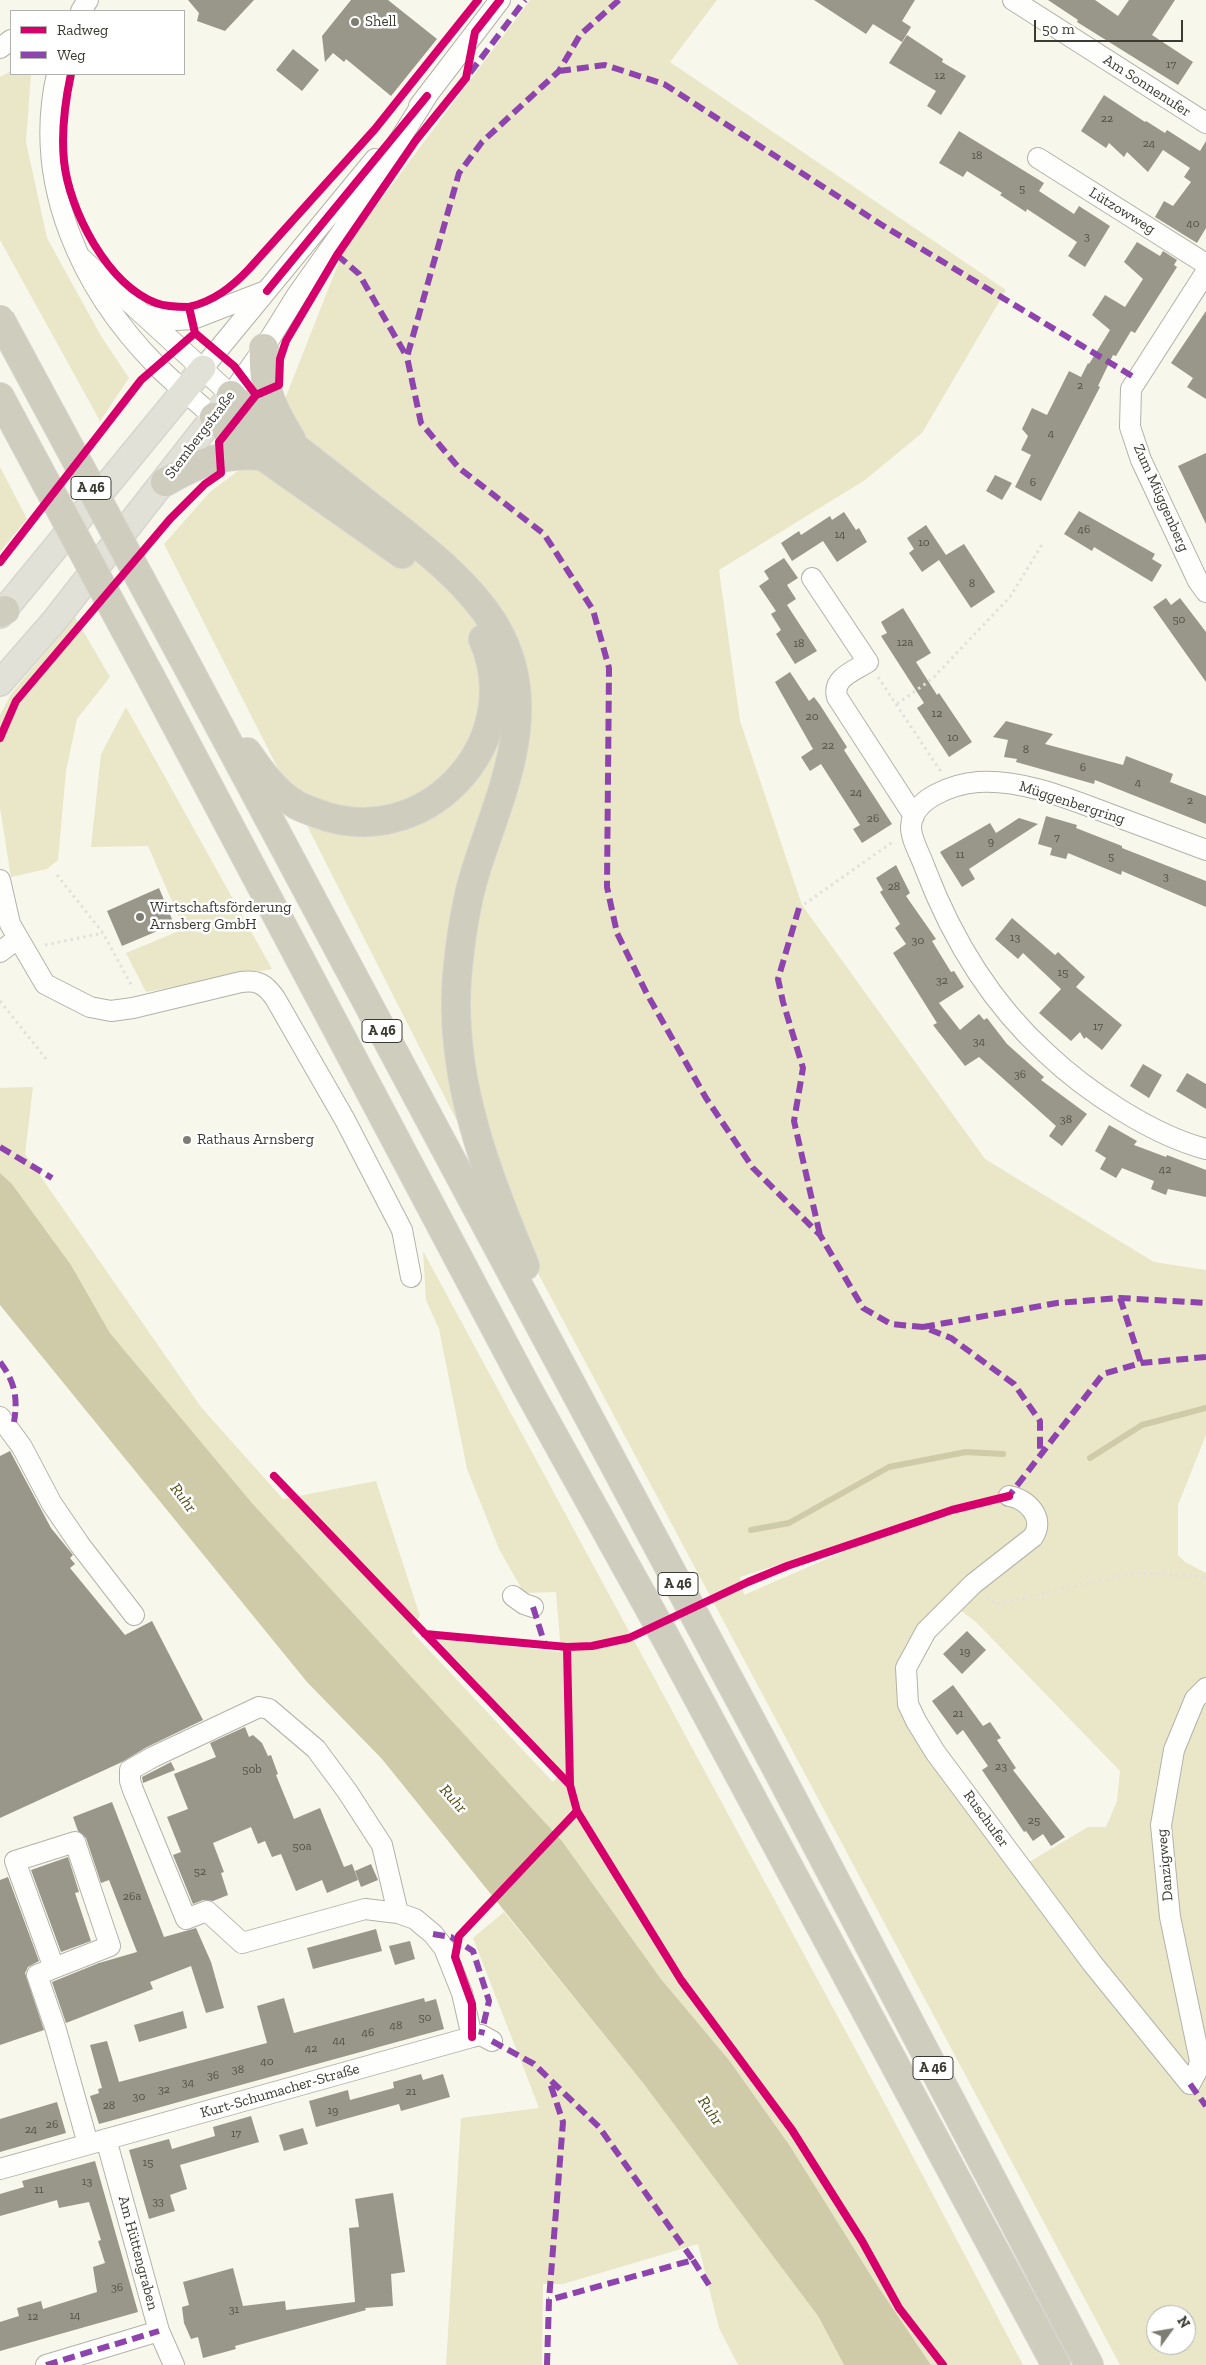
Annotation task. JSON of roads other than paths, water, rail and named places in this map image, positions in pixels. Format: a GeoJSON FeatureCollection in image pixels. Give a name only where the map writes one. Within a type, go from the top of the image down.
{"type":"FeatureCollection","features":[{"type":"Feature","properties":{"kind":"highway","name":"A 46"},"geometry":{"type":"LineString","coordinates":[[0,319],[778,1770],[1089,2365]]}},
{"type":"Feature","properties":{"kind":"highway"},"geometry":{"type":"LineString","coordinates":[[264,348],[263,372],[271,403],[297,449]]}},
{"type":"Feature","properties":{"kind":"highway"},"geometry":{"type":"LineString","coordinates":[[231,395],[244,409],[410,537],[452,575],[482,607],[501,637],[509,658],[516,687],[517,733],[507,776],[474,875],[461,939],[457,980],[459,1051],[472,1121],[484,1162],[512,1234],[557,1335],[578,1397]]}},
{"type":"Feature","properties":{"kind":"highway","name":"A 46"},"geometry":{"type":"LineString","coordinates":[[0,398],[157,689],[521,1377],[668,1642],[1056,2365]]}},
{"type":"Feature","properties":{"kind":"highway"},"geometry":{"type":"LineString","coordinates":[[184,661],[260,770],[283,796],[297,806],[328,818],[368,823],[405,814],[427,804],[439,796],[464,772],[483,743],[491,723],[496,692],[494,672],[484,640],[464,608],[414,562],[228,431],[214,417]]}},
{"type":"Feature","properties":{"kind":"highway"},"geometry":{"type":"LineString","coordinates":[[165,482],[197,464],[240,454],[263,456]]}},
{"type":"Feature","properties":{"kind":"main road","name":"Stembergstraße"},"geometry":{"type":"LineString","coordinates":[[2,613],[203,368]]}},
{"type":"Feature","properties":{"kind":"main road","name":"Stembergstraße"},"geometry":{"type":"LineString","coordinates":[[0,683],[54,620],[165,482],[231,395]]}},
{"type":"Feature","properties":{"kind":"street","name":"Stembergstraße"},"geometry":{"type":"LineString","coordinates":[[203,368],[427,96],[500,0]]}},
{"type":"Feature","properties":{"kind":"street","name":"Am Sonnenufer"},"geometry":{"type":"LineString","coordinates":[[1013,0],[1206,124]]}},
{"type":"Feature","properties":{"kind":"street"},"geometry":{"type":"LineString","coordinates":[[57,75],[49,130],[54,186],[60,210],[81,258],[120,323],[158,366],[214,417]]}},
{"type":"Feature","properties":{"kind":"street","name":"Stembergstraße"},"geometry":{"type":"LineString","coordinates":[[231,395],[264,348],[297,295],[341,233],[427,96]]}},
{"type":"Feature","properties":{"kind":"street","name":"Lützowweg"},"geometry":{"type":"LineString","coordinates":[[1038,158],[1206,264]]}},
{"type":"Feature","properties":{"kind":"street"},"geometry":{"type":"LineString","coordinates":[[81,258],[146,315],[231,395]]}},
{"type":"Feature","properties":{"kind":"street","name":"Zum Müggenberg"},"geometry":{"type":"LineString","coordinates":[[1206,272],[1131,389],[1130,427],[1142,460],[1198,581],[1206,592]]}},
{"type":"Feature","properties":{"kind":"street"},"geometry":{"type":"LineString","coordinates":[[146,315],[176,320],[193,320],[267,291]]}},
{"type":"Feature","properties":{"kind":"street"},"geometry":{"type":"LineString","coordinates":[[812,578],[868,662],[839,680],[835,687],[836,697],[913,822],[937,900],[955,936],[986,986],[1014,1022],[1064,1070],[1104,1100],[1153,1127],[1206,1149]]}},
{"type":"Feature","properties":{"kind":"street","name":"Müggenbergring"},"geometry":{"type":"LineString","coordinates":[[913,822],[926,801],[952,788],[979,782],[1014,785],[1071,800],[1206,850]]}},
{"type":"Feature","properties":{"kind":"street"},"geometry":{"type":"LineString","coordinates":[[0,880],[6,913],[20,944],[45,984],[90,1007],[119,1011],[241,982],[259,981],[264,985],[275,998],[345,1120],[400,1225],[406,1241],[410,1277]]}},
{"type":"Feature","properties":{"kind":"street"},"geometry":{"type":"LineString","coordinates":[[0,952],[20,944]]}},
{"type":"Feature","properties":{"kind":"street"},"geometry":{"type":"LineString","coordinates":[[0,1417],[22,1447],[52,1504],[80,1545],[134,1615]]}},
{"type":"Feature","properties":{"kind":"street","name":"Ruschufer"},"geometry":{"type":"LineString","coordinates":[[1009,1496],[1016,1497],[1028,1504],[1037,1519],[1037,1528],[1033,1537],[994,1566],[937,1618],[917,1643],[906,1668],[906,1692],[911,1713],[935,1752],[1086,1956],[1190,2084],[1198,2069],[1198,2049]]}},
{"type":"Feature","properties":{"kind":"street"},"geometry":{"type":"LineString","coordinates":[[513,1596],[524,1604],[533,1607]]}},
{"type":"Feature","properties":{"kind":"street","name":"Danzigweg"},"geometry":{"type":"LineString","coordinates":[[1198,2049],[1170,1917],[1161,1825],[1174,1750],[1191,1706],[1206,1688]]}},
{"type":"Feature","properties":{"kind":"street"},"geometry":{"type":"LineString","coordinates":[[398,1913],[382,1845],[347,1791],[316,1749],[269,1709],[259,1708],[153,1757],[134,1767],[129,1774],[133,1790],[186,1918],[207,1911],[242,1943],[365,1909],[398,1913],[415,1919],[433,1934],[444,1948],[462,1993],[472,2037]]}},
{"type":"Feature","properties":{"kind":"street"},"geometry":{"type":"LineString","coordinates":[[54,1968],[15,1862],[75,1842],[110,1946],[37,1975],[97,2142]]}},
{"type":"Feature","properties":{"kind":"street","name":"Kurt-Schumacher-Straße"},"geometry":{"type":"LineString","coordinates":[[0,2169],[472,2037],[481,2035],[492,2042]]}},
{"type":"Feature","properties":{"kind":"street","name":"Am Hüttengraben"},"geometry":{"type":"LineString","coordinates":[[97,2142],[159,2331],[174,2365]]}},
{"type":"Feature","properties":{"kind":"street"},"geometry":{"type":"LineString","coordinates":[[46,2365],[159,2331]]}},
{"type":"Feature","properties":{"kind":"water","name":"Ruhr"},"geometry":{"type":"Polygon","coordinates":[[[0,1173],[12,1184],[71,1265],[110,1333],[252,1503],[562,1841],[661,1979],[729,2060],[790,2146],[875,2282],[931,2365],[844,2365],[818,2316],[643,2083],[382,1759],[307,1682],[0,1305],[0,1173]]]}},
{"type":"Feature","properties":{"kind":"waterway"},"geometry":{"type":"LineString","coordinates":[[1090,1458],[1142,1425],[1206,1408]]}},
{"type":"Feature","properties":{"kind":"waterway"},"geometry":{"type":"LineString","coordinates":[[751,1530],[789,1523],[889,1467],[966,1452],[1003,1454]]}},
{"type":"Feature","properties":{"kind":"place","name":"Shell"},"geometry":{"type":"Point","coordinates":[355,22]}},
{"type":"Feature","properties":{"kind":"place","name":"Wirtschaftsförderung Arnsberg GmbH"},"geometry":{"type":"Point","coordinates":[140,917]}},
{"type":"Feature","properties":{"kind":"place","name":"Rathaus Arnsberg"},"geometry":{"type":"Point","coordinates":[187,1140]}}]}
